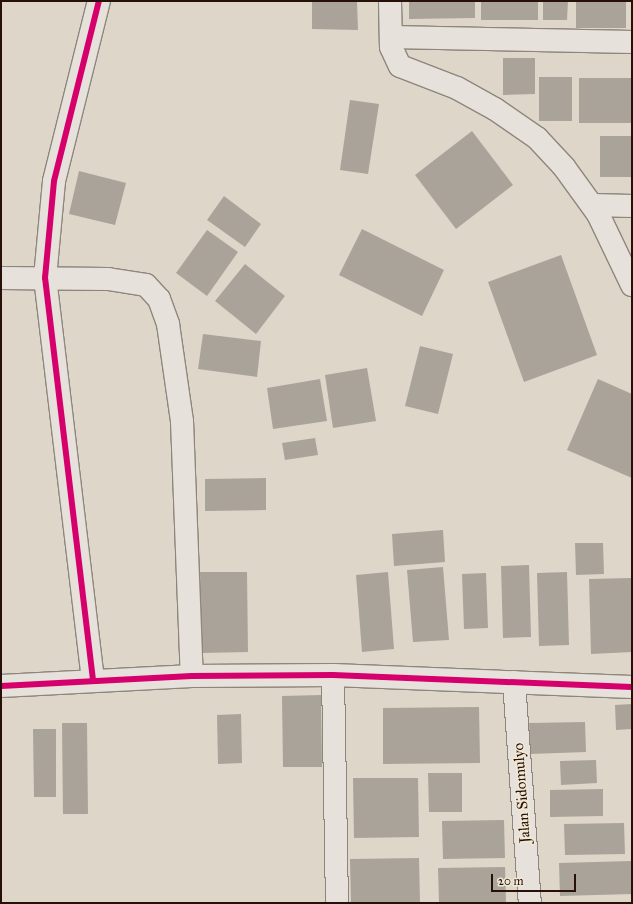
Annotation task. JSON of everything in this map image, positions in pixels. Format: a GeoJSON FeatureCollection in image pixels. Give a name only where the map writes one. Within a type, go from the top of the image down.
{"type":"FeatureCollection","features":[{"type":"Feature","properties":{"kind":"street"},"geometry":{"type":"LineString","coordinates":[[93,680],[44,278],[54,181],[99,1]]}},
{"type":"Feature","properties":{"kind":"street"},"geometry":{"type":"LineString","coordinates":[[390,1],[391,47],[400,66],[457,88],[495,109],[537,138],[564,167],[592,206],[632,285]]}},
{"type":"Feature","properties":{"kind":"street"},"geometry":{"type":"LineString","coordinates":[[391,37],[632,42]]}},
{"type":"Feature","properties":{"kind":"street"},"geometry":{"type":"LineString","coordinates":[[592,206],[632,206]]}},
{"type":"Feature","properties":{"kind":"street"},"geometry":{"type":"LineString","coordinates":[[1,278],[108,279],[146,285],[159,299],[168,324],[182,421],[192,676]]}},
{"type":"Feature","properties":{"kind":"street"},"geometry":{"type":"LineString","coordinates":[[333,675],[337,903]]}},
{"type":"Feature","properties":{"kind":"street"},"geometry":{"type":"LineString","coordinates":[[1,686],[192,676],[333,675],[632,687]]}},
{"type":"Feature","properties":{"kind":"street","name":"Jalan Sidomulyo"},"geometry":{"type":"LineString","coordinates":[[514,682],[530,903]]}},
{"type":"Feature","properties":{"kind":"building"},"geometry":{"type":"Polygon","coordinates":[[[312,1],[357,1],[358,30],[312,29],[312,1]]]}},
{"type":"Feature","properties":{"kind":"building"},"geometry":{"type":"Polygon","coordinates":[[[409,1],[475,1],[475,18],[409,19],[409,1]]]}},
{"type":"Feature","properties":{"kind":"building"},"geometry":{"type":"Polygon","coordinates":[[[481,1],[538,1],[538,20],[481,20],[481,1]]]}},
{"type":"Feature","properties":{"kind":"building"},"geometry":{"type":"Polygon","coordinates":[[[543,1],[568,1],[567,20],[543,20],[543,1]]]}},
{"type":"Feature","properties":{"kind":"building"},"geometry":{"type":"Polygon","coordinates":[[[576,1],[626,1],[626,28],[576,28],[576,1]]]}},
{"type":"Feature","properties":{"kind":"building"},"geometry":{"type":"Polygon","coordinates":[[[503,58],[535,58],[535,94],[503,95],[503,58]]]}},
{"type":"Feature","properties":{"kind":"building"},"geometry":{"type":"Polygon","coordinates":[[[539,77],[572,77],[572,121],[539,121],[539,77]]]}},
{"type":"Feature","properties":{"kind":"building"},"geometry":{"type":"Polygon","coordinates":[[[579,78],[631,78],[631,123],[579,123],[579,78]]]}},
{"type":"Feature","properties":{"kind":"building"},"geometry":{"type":"Polygon","coordinates":[[[350,100],[379,104],[368,174],[340,170],[350,100]]]}},
{"type":"Feature","properties":{"kind":"building"},"geometry":{"type":"Polygon","coordinates":[[[472,131],[513,185],[456,229],[415,175],[472,131]]]}},
{"type":"Feature","properties":{"kind":"building"},"geometry":{"type":"Polygon","coordinates":[[[600,136],[632,136],[632,177],[600,177],[600,136]]]}},
{"type":"Feature","properties":{"kind":"building"},"geometry":{"type":"Polygon","coordinates":[[[79,171],[126,183],[115,225],[69,214],[79,171]]]}},
{"type":"Feature","properties":{"kind":"building"},"geometry":{"type":"Polygon","coordinates":[[[224,196],[261,224],[245,247],[207,220],[224,196]]]}},
{"type":"Feature","properties":{"kind":"building"},"geometry":{"type":"Polygon","coordinates":[[[362,229],[444,270],[422,316],[339,275],[362,229]]]}},
{"type":"Feature","properties":{"kind":"building"},"geometry":{"type":"Polygon","coordinates":[[[207,230],[238,252],[207,296],[176,273],[207,230]]]}},
{"type":"Feature","properties":{"kind":"building"},"geometry":{"type":"Polygon","coordinates":[[[561,255],[597,355],[524,382],[488,282],[561,255]]]}},
{"type":"Feature","properties":{"kind":"building"},"geometry":{"type":"Polygon","coordinates":[[[245,264],[285,296],[256,334],[215,301],[245,264]]]}},
{"type":"Feature","properties":{"kind":"building"},"geometry":{"type":"Polygon","coordinates":[[[203,334],[261,341],[257,377],[198,369],[203,334]]]}},
{"type":"Feature","properties":{"kind":"building"},"geometry":{"type":"Polygon","coordinates":[[[420,346],[453,354],[438,414],[405,406],[420,346]]]}},
{"type":"Feature","properties":{"kind":"building"},"geometry":{"type":"Polygon","coordinates":[[[367,368],[376,421],[333,428],[325,375],[367,368]]]}},
{"type":"Feature","properties":{"kind":"building"},"geometry":{"type":"Polygon","coordinates":[[[320,379],[327,421],[273,429],[267,388],[320,379]]]}},
{"type":"Feature","properties":{"kind":"building"},"geometry":{"type":"Polygon","coordinates":[[[598,379],[632,394],[632,478],[567,450],[598,379]]]}},
{"type":"Feature","properties":{"kind":"building"},"geometry":{"type":"Polygon","coordinates":[[[315,438],[318,455],[285,460],[282,443],[315,438]]]}},
{"type":"Feature","properties":{"kind":"building"},"geometry":{"type":"Polygon","coordinates":[[[266,478],[266,510],[205,511],[205,479],[266,478]]]}},
{"type":"Feature","properties":{"kind":"building"},"geometry":{"type":"Polygon","coordinates":[[[443,530],[445,562],[394,566],[392,534],[443,530]]]}},
{"type":"Feature","properties":{"kind":"building"},"geometry":{"type":"Polygon","coordinates":[[[575,543],[603,543],[604,574],[576,575],[575,543]]]}},
{"type":"Feature","properties":{"kind":"building"},"geometry":{"type":"Polygon","coordinates":[[[529,565],[531,637],[503,638],[501,566],[529,565]]]}},
{"type":"Feature","properties":{"kind":"building"},"geometry":{"type":"Polygon","coordinates":[[[443,567],[449,640],[413,642],[407,570],[443,567]]]}},
{"type":"Feature","properties":{"kind":"building"},"geometry":{"type":"Polygon","coordinates":[[[200,572],[247,572],[248,652],[202,653],[200,572]]]}},
{"type":"Feature","properties":{"kind":"building"},"geometry":{"type":"Polygon","coordinates":[[[388,572],[394,649],[362,652],[356,575],[388,572]]]}},
{"type":"Feature","properties":{"kind":"building"},"geometry":{"type":"Polygon","coordinates":[[[567,572],[569,645],[539,646],[537,573],[567,572]]]}},
{"type":"Feature","properties":{"kind":"building"},"geometry":{"type":"Polygon","coordinates":[[[486,573],[488,628],[464,629],[462,574],[486,573]]]}},
{"type":"Feature","properties":{"kind":"building"},"geometry":{"type":"Polygon","coordinates":[[[631,578],[632,652],[591,654],[589,579],[631,578]]]}},
{"type":"Feature","properties":{"kind":"building"},"geometry":{"type":"Polygon","coordinates":[[[321,695],[322,767],[283,767],[282,696],[321,695]]]}},
{"type":"Feature","properties":{"kind":"building"},"geometry":{"type":"Polygon","coordinates":[[[632,704],[632,729],[616,730],[615,705],[632,704]]]}},
{"type":"Feature","properties":{"kind":"building"},"geometry":{"type":"Polygon","coordinates":[[[479,707],[480,763],[383,764],[383,708],[479,707]]]}},
{"type":"Feature","properties":{"kind":"building"},"geometry":{"type":"Polygon","coordinates":[[[241,714],[242,763],[218,764],[217,715],[241,714]]]}},
{"type":"Feature","properties":{"kind":"building"},"geometry":{"type":"Polygon","coordinates":[[[585,722],[586,752],[530,754],[529,723],[585,722]]]}},
{"type":"Feature","properties":{"kind":"building"},"geometry":{"type":"Polygon","coordinates":[[[62,723],[87,723],[88,814],[63,814],[62,723]]]}},
{"type":"Feature","properties":{"kind":"building"},"geometry":{"type":"Polygon","coordinates":[[[33,729],[56,729],[56,797],[34,797],[33,729]]]}},
{"type":"Feature","properties":{"kind":"building"},"geometry":{"type":"Polygon","coordinates":[[[596,760],[597,783],[561,785],[560,761],[596,760]]]}},
{"type":"Feature","properties":{"kind":"building"},"geometry":{"type":"Polygon","coordinates":[[[428,773],[462,773],[462,812],[429,812],[428,773]]]}},
{"type":"Feature","properties":{"kind":"building"},"geometry":{"type":"Polygon","coordinates":[[[353,778],[418,778],[419,837],[354,838],[353,778]]]}},
{"type":"Feature","properties":{"kind":"building"},"geometry":{"type":"Polygon","coordinates":[[[603,789],[603,816],[550,817],[550,790],[603,789]]]}},
{"type":"Feature","properties":{"kind":"building"},"geometry":{"type":"Polygon","coordinates":[[[504,820],[505,858],[443,859],[442,821],[504,820]]]}},
{"type":"Feature","properties":{"kind":"building"},"geometry":{"type":"Polygon","coordinates":[[[624,823],[625,854],[565,855],[564,824],[624,823]]]}},
{"type":"Feature","properties":{"kind":"building"},"geometry":{"type":"Polygon","coordinates":[[[419,858],[420,903],[351,903],[350,859],[419,858]]]}},
{"type":"Feature","properties":{"kind":"building"},"geometry":{"type":"Polygon","coordinates":[[[631,861],[632,894],[560,896],[559,863],[631,861]]]}},
{"type":"Feature","properties":{"kind":"building"},"geometry":{"type":"Polygon","coordinates":[[[505,867],[506,903],[439,903],[438,868],[505,867]]]}},
{"type":"Feature","properties":{"kind":"cycle path"},"geometry":{"type":"LineString","coordinates":[[93,680],[45,278],[54,181],[99,1]]}},
{"type":"Feature","properties":{"kind":"cycle path"},"geometry":{"type":"LineString","coordinates":[[1,686],[192,676],[333,675],[632,687]]}}]}
